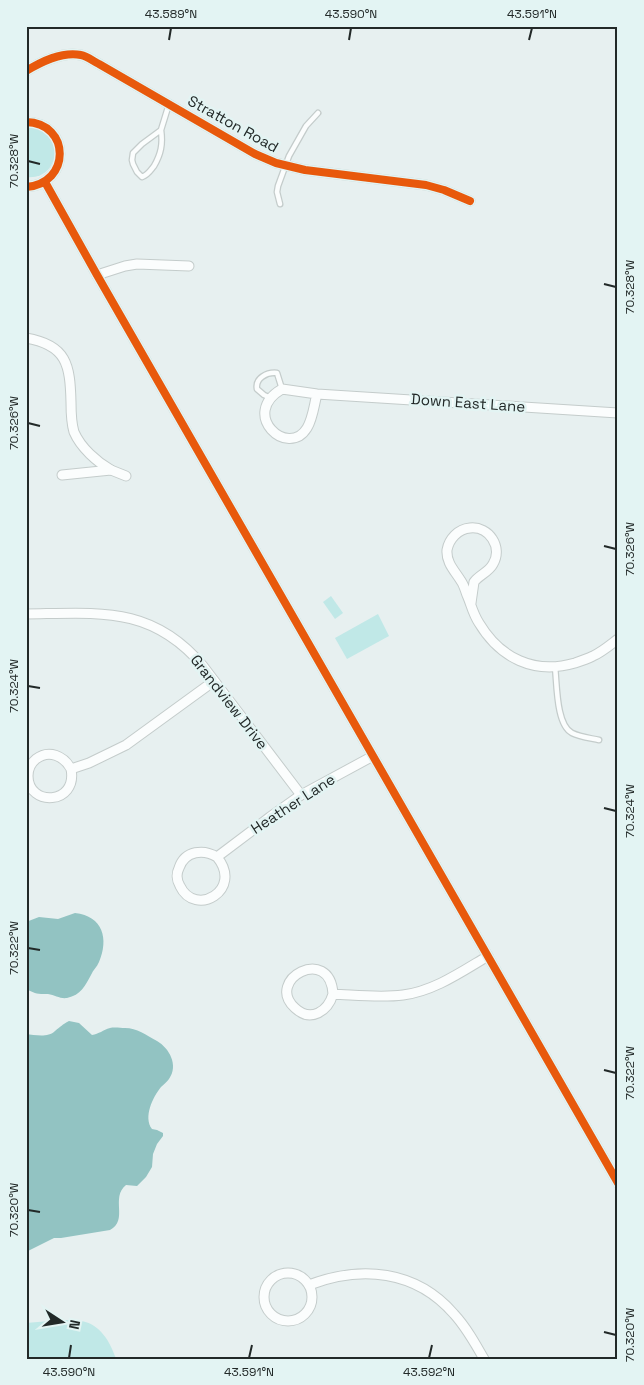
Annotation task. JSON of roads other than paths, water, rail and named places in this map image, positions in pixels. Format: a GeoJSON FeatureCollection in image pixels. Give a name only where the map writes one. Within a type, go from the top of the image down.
{"type":"FeatureCollection","features":[{"type":"Feature","properties":{"kind":"street","name":"Stratton Road"},"geometry":{"type":"LineString","coordinates":[[26,71],[54,58],[81,55],[254,154],[276,163],[324,172],[417,183],[444,190],[470,201]]}},
{"type":"Feature","properties":{"kind":"street"},"geometry":{"type":"LineString","coordinates":[[26,122],[35,122],[45,126],[53,133],[58,143],[60,154],[59,165],[46,182],[37,186],[26,187]]}},
{"type":"Feature","properties":{"kind":"street"},"geometry":{"type":"LineString","coordinates":[[46,182],[97,275],[618,1183]]}},
{"type":"Feature","properties":{"kind":"street"},"geometry":{"type":"LineString","coordinates":[[97,275],[137,264],[189,266]]}},
{"type":"Feature","properties":{"kind":"street"},"geometry":{"type":"LineString","coordinates":[[26,338],[45,343],[56,350],[63,358],[69,372],[71,415],[75,433],[87,451],[104,466],[126,476]]}},
{"type":"Feature","properties":{"kind":"street"},"geometry":{"type":"LineString","coordinates":[[282,389],[271,398],[266,409],[266,419],[273,433],[289,438],[299,435],[307,428],[317,394]]}},
{"type":"Feature","properties":{"kind":"street","name":"Down East Lane"},"geometry":{"type":"LineString","coordinates":[[282,389],[317,394],[618,413]]}},
{"type":"Feature","properties":{"kind":"street"},"geometry":{"type":"LineString","coordinates":[[62,475],[111,470]]}},
{"type":"Feature","properties":{"kind":"street"},"geometry":{"type":"LineString","coordinates":[[471,604],[474,582],[493,565],[496,558],[494,542],[486,532],[471,528],[463,529],[454,536],[449,543],[447,551],[451,566],[461,581],[476,619],[486,634],[504,652],[526,664],[555,667],[588,659],[618,639]]}},
{"type":"Feature","properties":{"kind":"street","name":"Grandview Drive"},"geometry":{"type":"LineString","coordinates":[[26,614],[106,614],[132,618],[167,633],[199,661],[302,795]]}},
{"type":"Feature","properties":{"kind":"street"},"geometry":{"type":"LineString","coordinates":[[71,769],[89,763],[126,745],[214,681]]}},
{"type":"Feature","properties":{"kind":"street"},"geometry":{"type":"LineString","coordinates":[[43,755],[57,755],[63,758],[71,769],[72,776],[68,789],[58,797],[44,797],[33,790],[29,784],[29,770],[37,758],[43,755]]}},
{"type":"Feature","properties":{"kind":"street","name":"Heather Lane"},"geometry":{"type":"LineString","coordinates":[[217,857],[302,795],[373,756]]}},
{"type":"Feature","properties":{"kind":"street"},"geometry":{"type":"LineString","coordinates":[[195,852],[211,853],[217,857],[225,871],[223,887],[218,893],[212,898],[196,900],[182,891],[178,884],[177,876],[178,868],[182,861],[195,852]]}},
{"type":"Feature","properties":{"kind":"street"},"geometry":{"type":"LineString","coordinates":[[333,994],[390,996],[423,991],[488,956]]}},
{"type":"Feature","properties":{"kind":"street"},"geometry":{"type":"LineString","coordinates":[[305,969],[320,970],[330,980],[333,994],[326,1008],[320,1012],[304,1014],[292,1005],[288,998],[289,983],[293,976],[305,969]]}},
{"type":"Feature","properties":{"kind":"street"},"geometry":{"type":"LineString","coordinates":[[293,1273],[301,1276],[309,1285],[312,1296],[311,1304],[305,1314],[299,1318],[288,1321],[280,1320],[266,1307],[264,1295],[266,1287],[277,1275],[293,1273]]}},
{"type":"Feature","properties":{"kind":"street"},"geometry":{"type":"LineString","coordinates":[[309,1285],[338,1276],[360,1273],[381,1274],[407,1281],[431,1294],[449,1309],[464,1327],[484,1359]]}},
{"type":"Feature","properties":{"kind":"lane"},"geometry":{"type":"LineString","coordinates":[[161,130],[142,144],[134,153],[132,164],[142,177],[148,174],[160,155],[161,130],[169,104]]}},
{"type":"Feature","properties":{"kind":"lane"},"geometry":{"type":"LineString","coordinates":[[280,204],[278,192],[280,178],[291,150],[310,120],[318,112]]}},
{"type":"Feature","properties":{"kind":"lane"},"geometry":{"type":"LineString","coordinates":[[271,398],[257,389],[258,379],[268,373],[277,373],[282,389]]}},
{"type":"Feature","properties":{"kind":"lane"},"geometry":{"type":"LineString","coordinates":[[555,667],[559,708],[565,726],[571,733],[599,740]]}}]}
